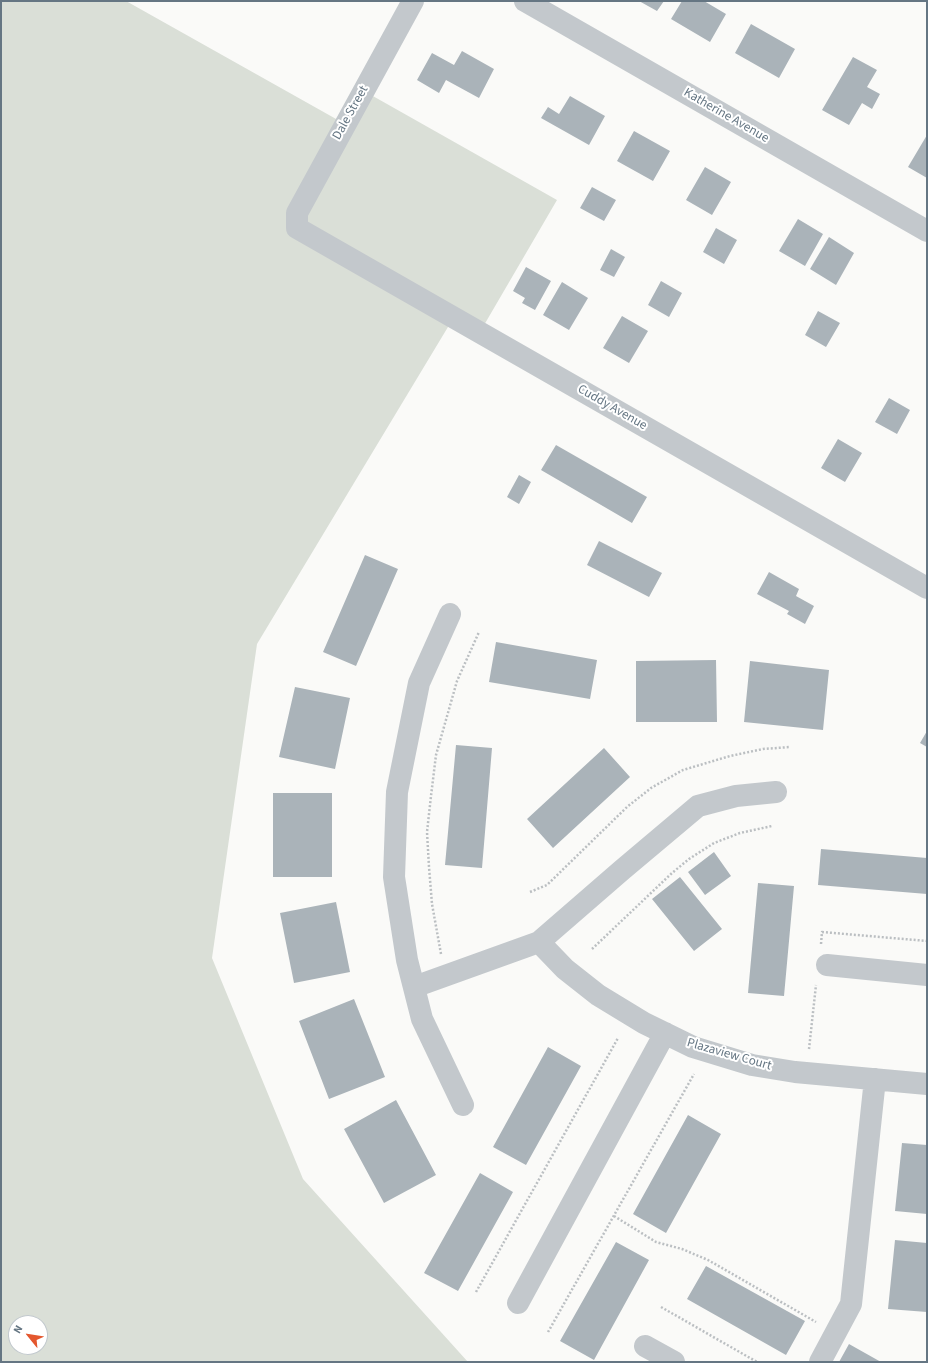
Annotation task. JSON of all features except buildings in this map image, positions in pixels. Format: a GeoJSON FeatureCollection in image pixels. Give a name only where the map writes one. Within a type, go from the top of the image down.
{"type":"FeatureCollection","features":[{"type":"Feature","properties":{"kind":"street","name":"Dale Street"},"geometry":{"type":"LineString","coordinates":[[297,228],[297,213],[413,1]]}},
{"type":"Feature","properties":{"kind":"street","name":"Katherine Avenue"},"geometry":{"type":"LineString","coordinates":[[525,1],[927,231]]}},
{"type":"Feature","properties":{"kind":"street","name":"Cuddy Avenue"},"geometry":{"type":"LineString","coordinates":[[297,228],[927,588]]}},
{"type":"Feature","properties":{"kind":"street"},"geometry":{"type":"LineString","coordinates":[[450,614],[419,683],[397,792],[394,878],[406,960],[422,1019],[463,1105]]}},
{"type":"Feature","properties":{"kind":"street"},"geometry":{"type":"LineString","coordinates":[[414,987],[540,942],[698,806],[736,796],[776,792]]}},
{"type":"Feature","properties":{"kind":"street","name":"Plazaview Court"},"geometry":{"type":"LineString","coordinates":[[540,942],[565,969],[598,995],[644,1023],[693,1047],[752,1065],[795,1072],[927,1084]]}},
{"type":"Feature","properties":{"kind":"street"},"geometry":{"type":"LineString","coordinates":[[827,965],[927,975]]}},
{"type":"Feature","properties":{"kind":"street"},"geometry":{"type":"LineString","coordinates":[[518,1303],[665,1033]]}},
{"type":"Feature","properties":{"kind":"street"},"geometry":{"type":"LineString","coordinates":[[820,1362],[851,1304],[874,1079]]}},
{"type":"Feature","properties":{"kind":"street"},"geometry":{"type":"LineString","coordinates":[[644,1346],[674,1362]]}},
{"type":"Feature","properties":{"kind":"path"},"geometry":{"type":"LineString","coordinates":[[447,975],[440,950],[432,904],[427,832],[436,755],[457,681],[479,632]]}},
{"type":"Feature","properties":{"kind":"path"},"geometry":{"type":"LineString","coordinates":[[530,892],[547,885],[616,818],[645,793],[683,770],[730,756],[762,749],[790,747]]}},
{"type":"Feature","properties":{"kind":"path"},"geometry":{"type":"LineString","coordinates":[[592,949],[689,858],[714,843],[740,833],[772,826]]}},
{"type":"Feature","properties":{"kind":"path"},"geometry":{"type":"LineString","coordinates":[[476,1292],[618,1038]]}},
{"type":"Feature","properties":{"kind":"path"},"geometry":{"type":"LineString","coordinates":[[548,1332],[694,1074]]}},
{"type":"Feature","properties":{"kind":"path"},"geometry":{"type":"LineString","coordinates":[[614,1216],[656,1242],[682,1249],[708,1260],[835,1334]]}},
{"type":"Feature","properties":{"kind":"path"},"geometry":{"type":"LineString","coordinates":[[661,1307],[757,1362]]}},
{"type":"Feature","properties":{"kind":"shaded area"},"geometry":{"type":"Polygon","coordinates":[[[1,1],[126,1],[345,124],[364,91],[557,200],[480,332],[454,317],[257,644],[212,958],[303,1179],[468,1362],[1,1362],[1,1]]]}}]}
